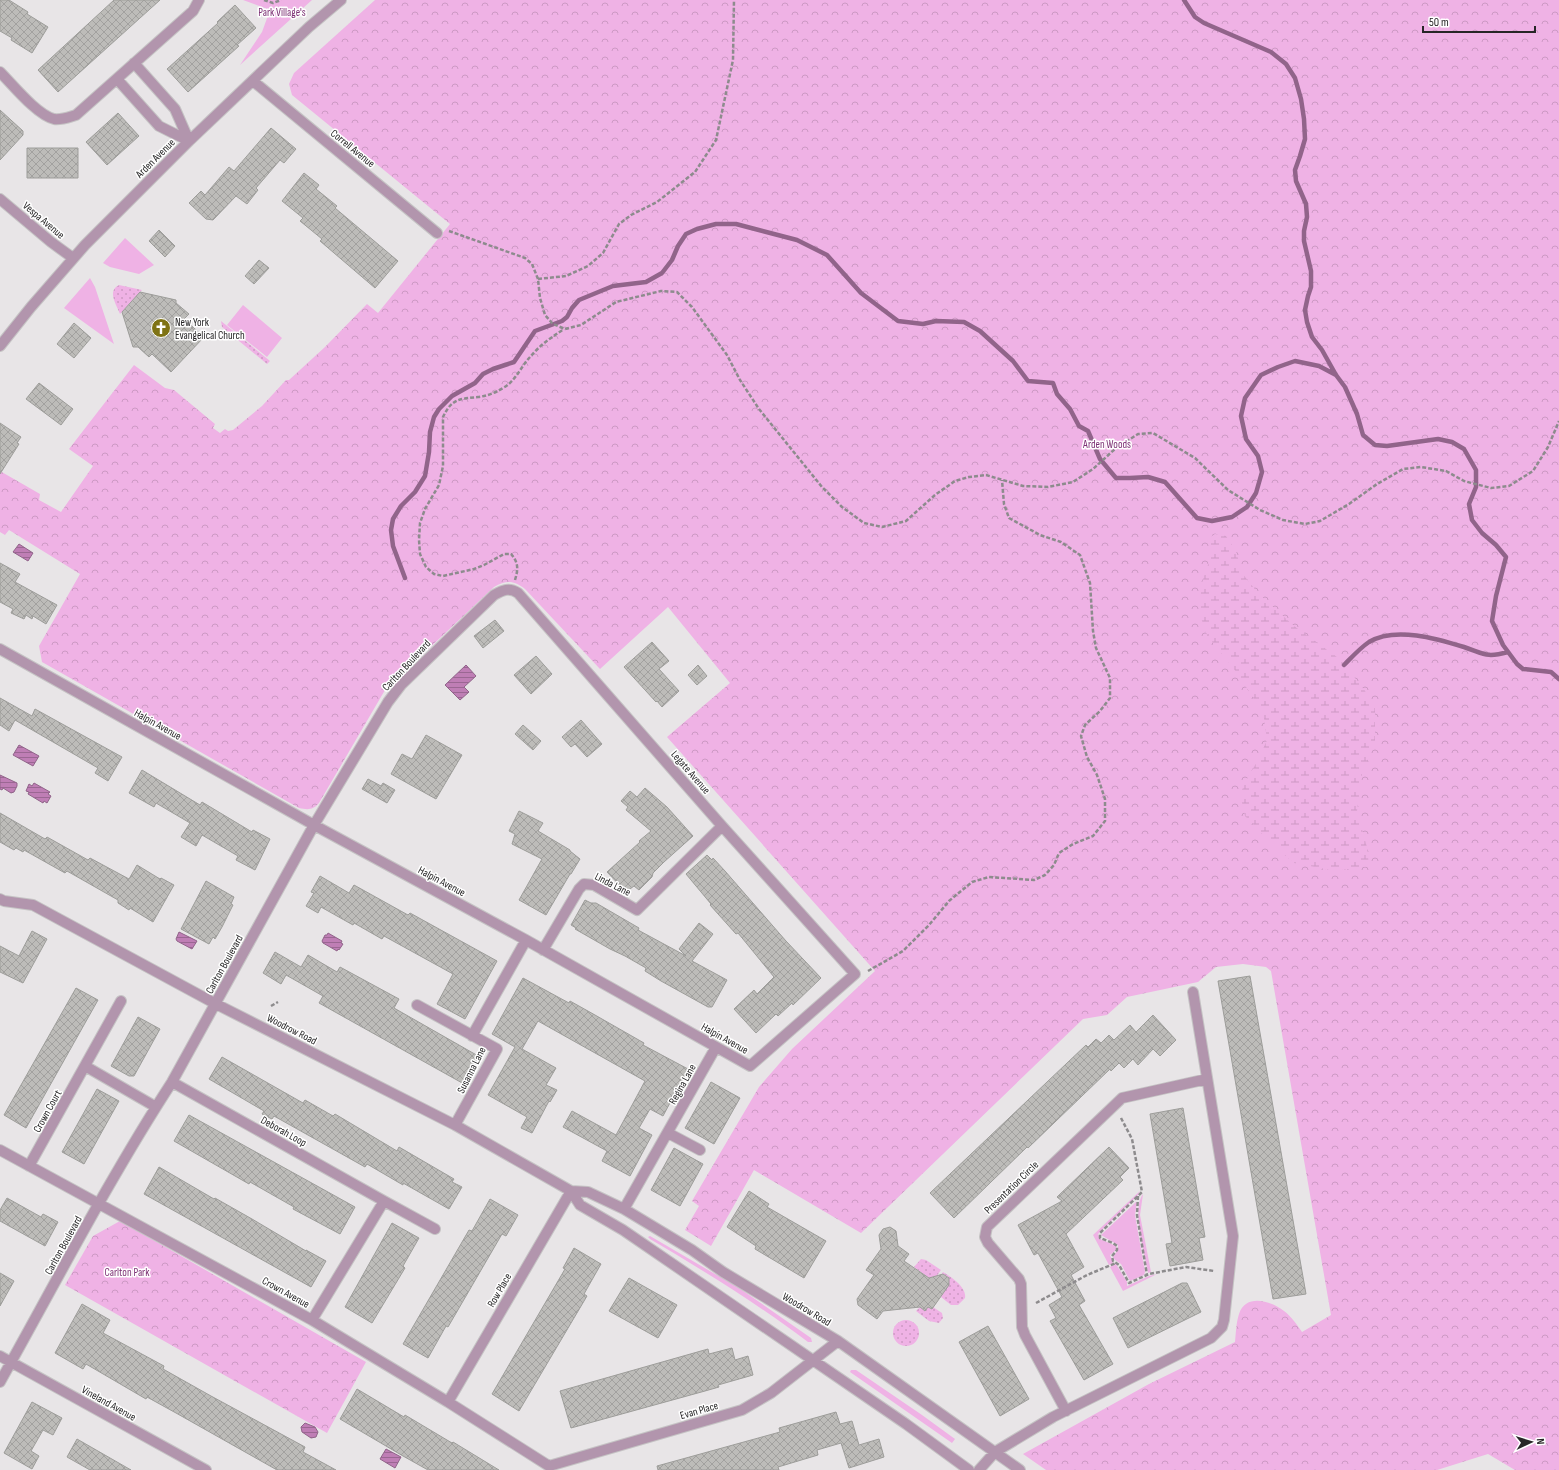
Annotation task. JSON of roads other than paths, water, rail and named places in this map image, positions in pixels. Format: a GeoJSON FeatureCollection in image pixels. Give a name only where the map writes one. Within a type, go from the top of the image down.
{"type":"FeatureCollection","features":[{"type":"Feature","properties":{"kind":"street"},"geometry":{"type":"LineString","coordinates":[[0,72],[35,108],[44,115],[55,119],[66,119],[76,115],[193,11],[199,0]]}},
{"type":"Feature","properties":{"kind":"street","name":"Arden Avenue"},"geometry":{"type":"LineString","coordinates":[[0,346],[30,307],[73,258],[189,141],[253,82],[309,27],[341,0]]}},
{"type":"Feature","properties":{"kind":"street"},"geometry":{"type":"LineString","coordinates":[[134,63],[176,109],[189,141]]}},
{"type":"Feature","properties":{"kind":"street"},"geometry":{"type":"LineString","coordinates":[[117,79],[158,126],[189,141]]}},
{"type":"Feature","properties":{"kind":"street","name":"Correll Avenue"},"geometry":{"type":"LineString","coordinates":[[253,82],[437,233]]}},
{"type":"Feature","properties":{"kind":"street","name":"Vespa Avenue"},"geometry":{"type":"LineString","coordinates":[[0,199],[51,242],[73,258]]}},
{"type":"Feature","properties":{"kind":"street","name":"Carlton Boulevard"},"geometry":{"type":"LineString","coordinates":[[0,1382],[99,1204],[172,1082],[216,1004],[314,825],[388,702],[401,685],[494,595],[510,589]]}},
{"type":"Feature","properties":{"kind":"street","name":"Legate Avenue"},"geometry":{"type":"LineString","coordinates":[[510,589],[518,593],[722,826],[855,974]]}},
{"type":"Feature","properties":{"kind":"street","name":"Halpin Avenue"},"geometry":{"type":"LineString","coordinates":[[0,649],[314,825],[526,940],[750,1066],[855,974]]}},
{"type":"Feature","properties":{"kind":"street","name":"Linda Lane"},"geometry":{"type":"LineString","coordinates":[[543,950],[579,889],[584,884],[594,885],[637,910],[722,826]]}},
{"type":"Feature","properties":{"kind":"street","name":"Woodrow Road"},"geometry":{"type":"LineString","coordinates":[[0,899],[4,901],[33,905],[216,1004],[455,1125],[571,1191],[588,1192],[624,1209],[838,1341],[1020,1470]]}},
{"type":"Feature","properties":{"kind":"street","name":"Susanna Lane"},"geometry":{"type":"LineString","coordinates":[[472,1036],[526,940]]}},
{"type":"Feature","properties":{"kind":"street"},"geometry":{"type":"LineString","coordinates":[[979,1470],[995,1452],[1066,1411],[1212,1338],[1222,1326],[1224,1320],[1233,1236],[1193,992]]}},
{"type":"Feature","properties":{"kind":"street","name":"Crown Court"},"geometry":{"type":"LineString","coordinates":[[30,1166],[121,1001]]}},
{"type":"Feature","properties":{"kind":"street","name":"Susanna Lane"},"geometry":{"type":"LineString","coordinates":[[417,1005],[497,1049],[455,1125]]}},
{"type":"Feature","properties":{"kind":"street","name":"Regina Lane"},"geometry":{"type":"LineString","coordinates":[[624,1209],[716,1047]]}},
{"type":"Feature","properties":{"kind":"street"},"geometry":{"type":"LineString","coordinates":[[85,1066],[156,1108]]}},
{"type":"Feature","properties":{"kind":"street","name":"Presentation Circle"},"geometry":{"type":"LineString","coordinates":[[1066,1411],[1022,1327],[1021,1284],[1019,1279],[988,1243],[985,1237],[987,1227],[1122,1098],[1207,1079]]}},
{"type":"Feature","properties":{"kind":"street","name":"Deborah Loop"},"geometry":{"type":"LineString","coordinates":[[172,1082],[435,1229]]}},
{"type":"Feature","properties":{"kind":"street"},"geometry":{"type":"LineString","coordinates":[[668,1133],[700,1150]]}},
{"type":"Feature","properties":{"kind":"street","name":"Crown Avenue"},"geometry":{"type":"LineString","coordinates":[[0,1150],[312,1320],[448,1402],[550,1468]]}},
{"type":"Feature","properties":{"kind":"street","name":"Woodrow Road"},"geometry":{"type":"LineString","coordinates":[[571,1191],[580,1205],[623,1230],[906,1424],[969,1470]]}},
{"type":"Feature","properties":{"kind":"street","name":"Row Place"},"geometry":{"type":"LineString","coordinates":[[448,1402],[571,1191]]}},
{"type":"Feature","properties":{"kind":"street"},"geometry":{"type":"LineString","coordinates":[[312,1320],[384,1201]]}},
{"type":"Feature","properties":{"kind":"street","name":"Evan Place"},"geometry":{"type":"LineString","coordinates":[[550,1468],[742,1410],[772,1393],[814,1362],[838,1341]]}},
{"type":"Feature","properties":{"kind":"street","name":"Vineland Avenue"},"geometry":{"type":"LineString","coordinates":[[0,1356],[206,1470]]}},
{"type":"Feature","properties":{"kind":"waterway"},"geometry":{"type":"LineString","coordinates":[[1184,0],[1195,17],[1204,23],[1271,52],[1286,64],[1295,78],[1301,99],[1304,119],[1305,139],[1295,170],[1296,181],[1306,204],[1307,217],[1304,231],[1304,241],[1311,271],[1311,287],[1305,310],[1312,337],[1345,387],[1357,414],[1363,435],[1375,445],[1387,446],[1438,439],[1452,442],[1464,449],[1476,470],[1476,487],[1469,504],[1472,520],[1482,533],[1496,545],[1506,557],[1496,596],[1492,621],[1503,645],[1517,664],[1523,669],[1551,672],[1559,679]]}},
{"type":"Feature","properties":{"kind":"waterway"},"geometry":{"type":"LineString","coordinates":[[405,578],[393,546],[391,530],[393,519],[401,506],[415,492],[425,476],[429,452],[430,432],[434,417],[439,409],[452,396],[475,383],[483,374],[514,362],[535,331],[562,321],[567,317],[579,300],[613,286],[646,282],[662,273],[672,260],[678,246],[686,234],[697,229],[716,224],[736,224],[797,240],[827,255],[861,293],[898,321],[923,324],[936,321],[964,322],[980,331],[1013,361],[1028,381],[1053,383],[1057,394],[1070,409],[1079,426],[1088,431],[1100,459],[1116,478],[1148,477],[1165,482],[1197,518],[1212,521],[1232,517],[1247,507],[1256,493],[1262,472],[1258,456],[1246,439],[1241,416],[1245,398],[1261,375],[1295,361],[1319,366],[1336,375]]}},
{"type":"Feature","properties":{"kind":"waterway"},"geometry":{"type":"LineString","coordinates":[[1344,665],[1369,642],[1379,637],[1391,635],[1404,634],[1429,638],[1490,655],[1508,652]]}},
{"type":"Feature","properties":{"kind":"place","name":"New York Evangelical Church"},"geometry":{"type":"Point","coordinates":[161,328]}},
{"type":"Feature","properties":{"kind":"park label","name":"Park Village's"},"geometry":{"type":"Point","coordinates":[282,12]}},
{"type":"Feature","properties":{"kind":"park label","name":"Arden Woods"},"geometry":{"type":"Point","coordinates":[1107,444]}},
{"type":"Feature","properties":{"kind":"park label","name":"Carlton Park"},"geometry":{"type":"Point","coordinates":[127,1272]}}]}
